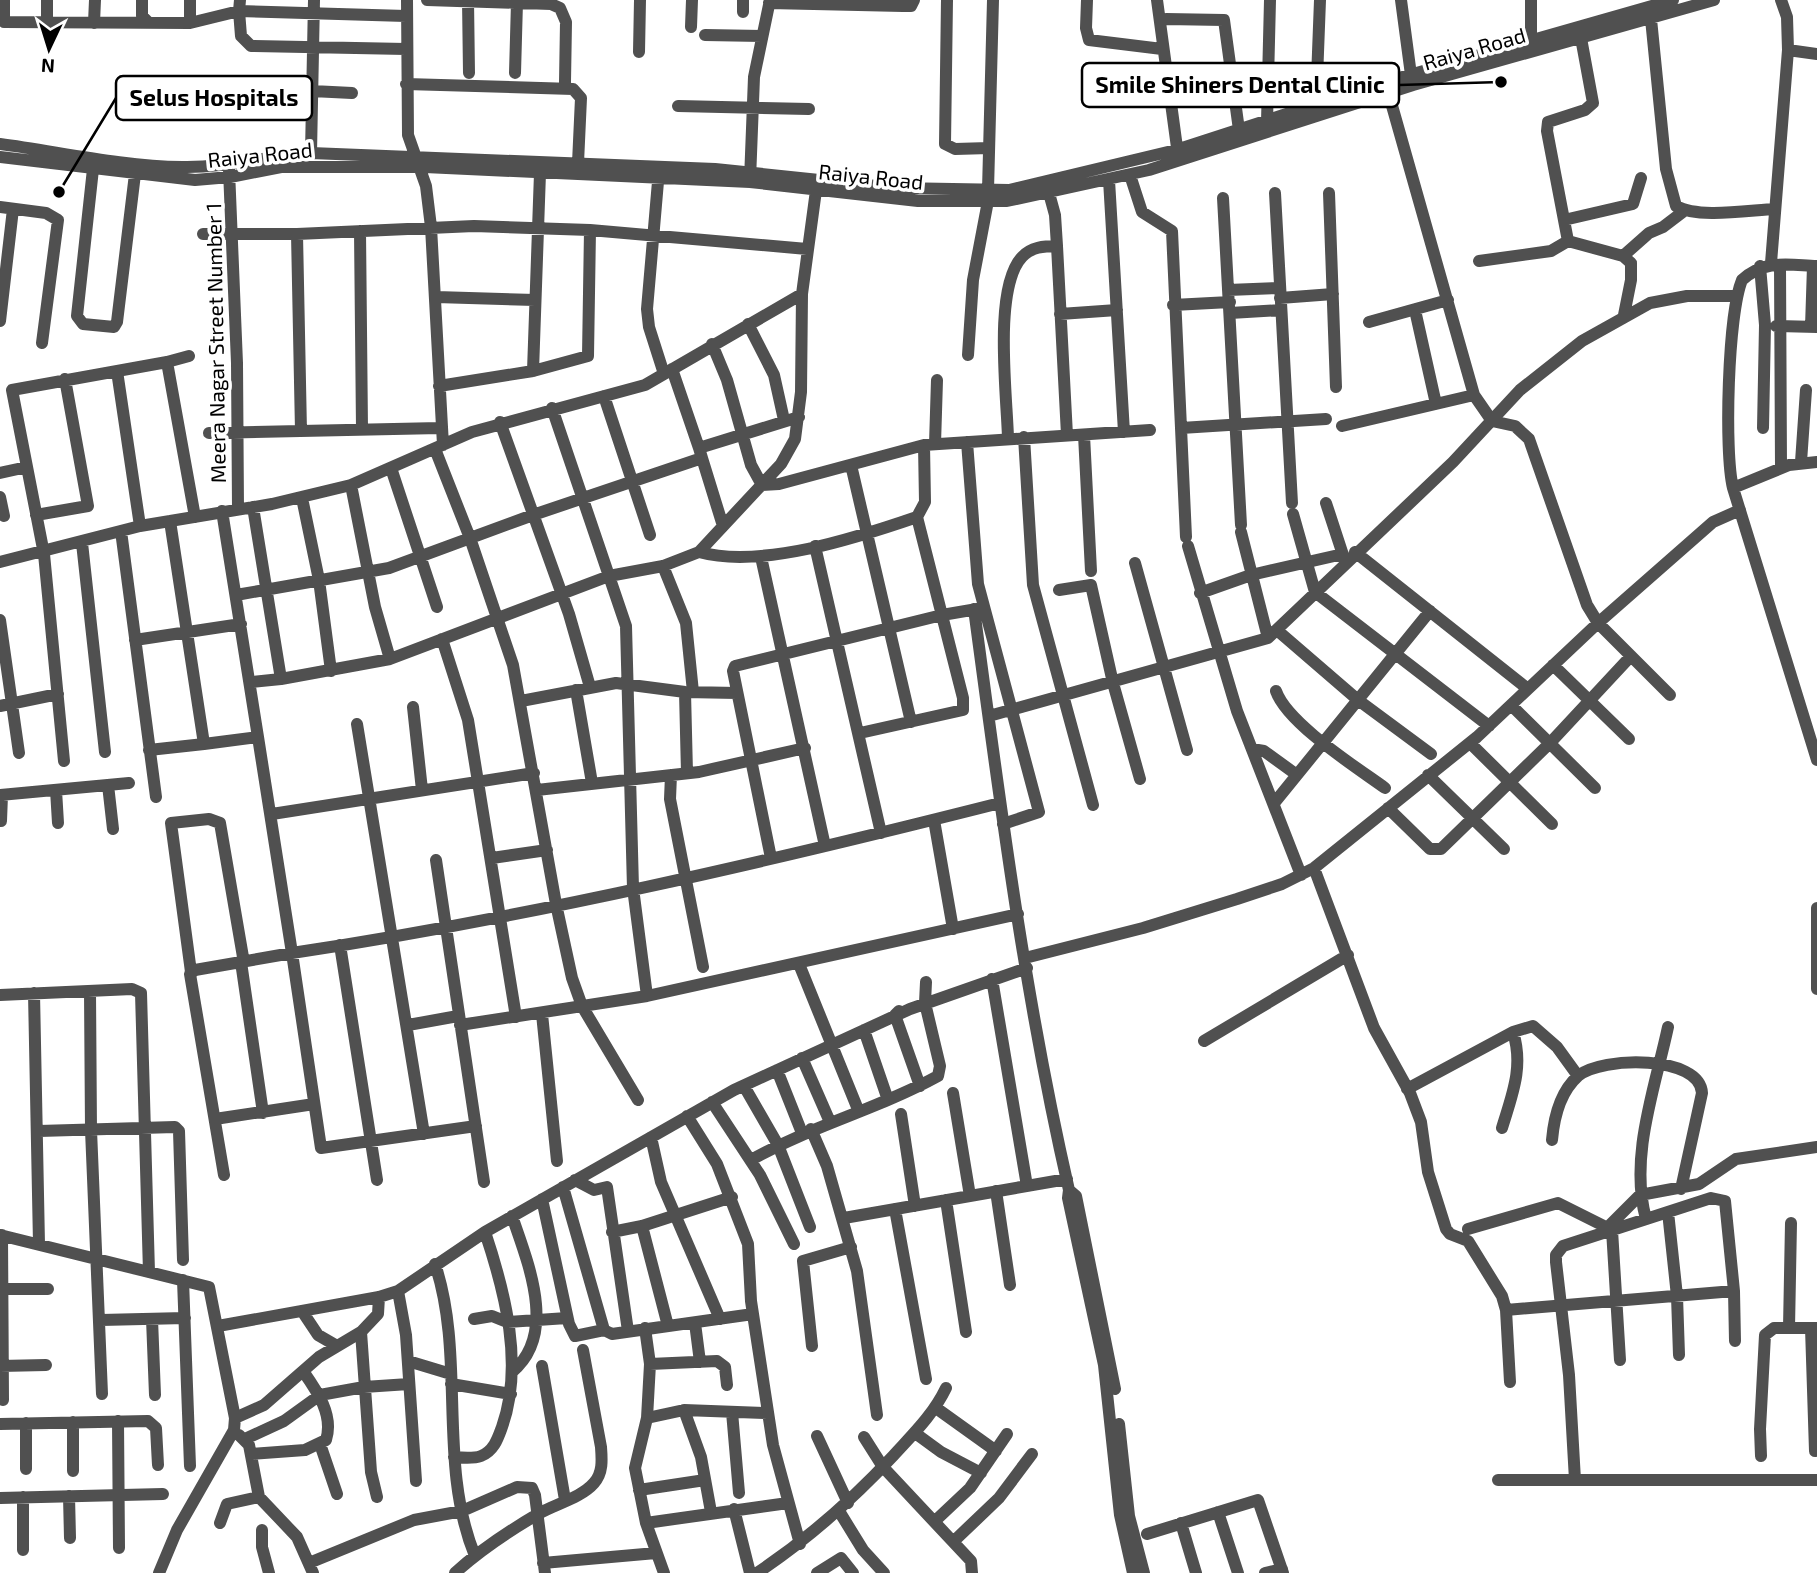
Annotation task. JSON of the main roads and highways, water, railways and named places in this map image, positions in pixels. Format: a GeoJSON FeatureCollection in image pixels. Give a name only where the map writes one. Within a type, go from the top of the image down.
{"type":"FeatureCollection","features":[{"type":"Feature","properties":{"kind":"place","name":"Smile Shiners Dental Clinic"},"geometry":{"type":"Point","coordinates":[1501,82]}},
{"type":"Feature","properties":{"kind":"place","name":"Selus Hospitals"},"geometry":{"type":"Point","coordinates":[59,192]}}]}
